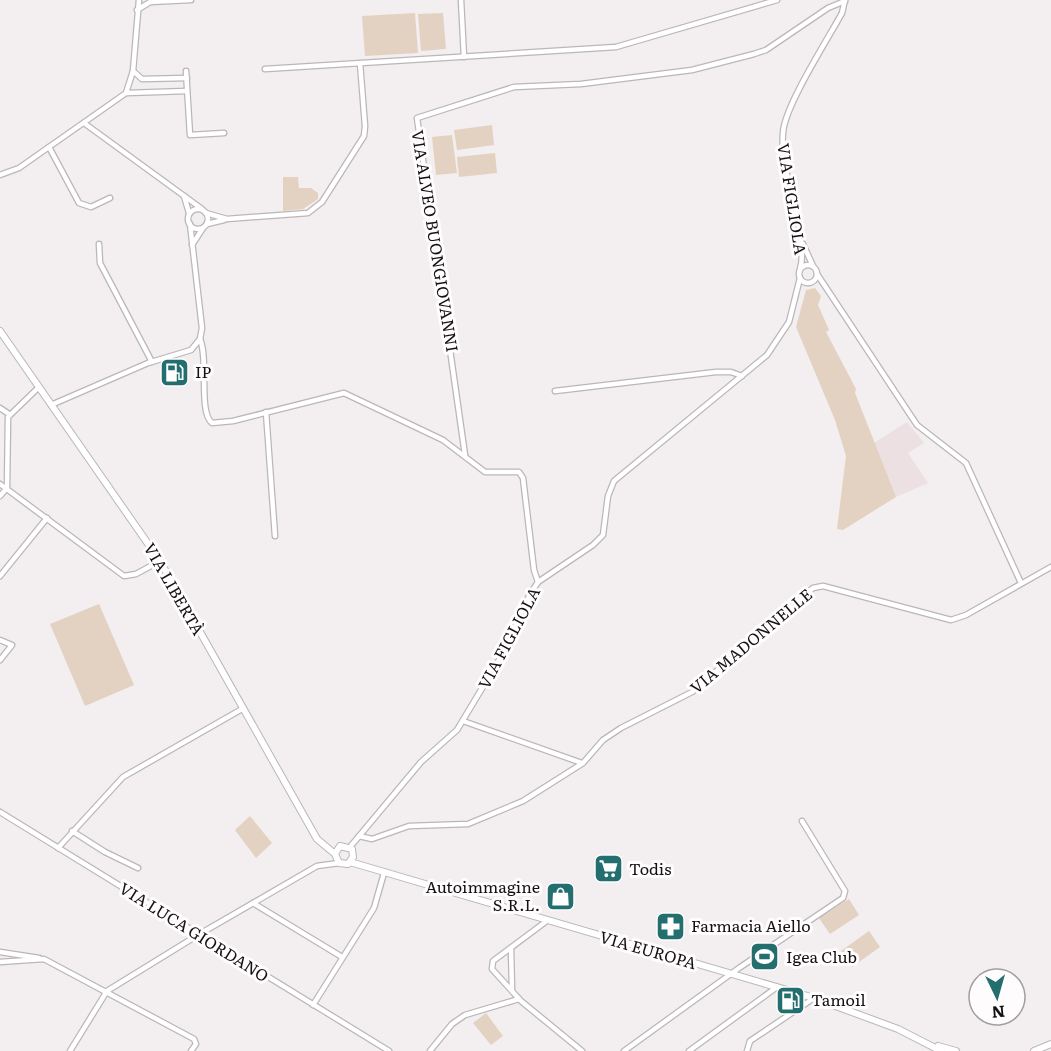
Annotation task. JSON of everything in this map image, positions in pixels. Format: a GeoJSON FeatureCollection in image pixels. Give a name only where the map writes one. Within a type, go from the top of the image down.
{"type":"FeatureCollection","features":[{"type":"Feature","properties":{"kind":"street"},"geometry":{"type":"LineString","coordinates":[[126,93],[133,70],[139,0]]}},
{"type":"Feature","properties":{"kind":"street"},"geometry":{"type":"LineString","coordinates":[[137,10],[150,2],[191,0]]}},
{"type":"Feature","properties":{"kind":"street"},"geometry":{"type":"LineString","coordinates":[[461,0],[464,57]]}},
{"type":"Feature","properties":{"kind":"street"},"geometry":{"type":"LineString","coordinates":[[265,69],[616,47],[777,0]]}},
{"type":"Feature","properties":{"kind":"street","name":"VIA FIGLIOLA"},"geometry":{"type":"LineString","coordinates":[[800,269],[802,242],[787,175],[783,127],[842,13],[845,0]]}},
{"type":"Feature","properties":{"kind":"street","name":"VIA ALVEO BUONGIOVANNI"},"geometry":{"type":"LineString","coordinates":[[465,456],[417,118],[514,87],[581,84],[692,70],[754,54],[766,50],[828,8],[845,0]]}},
{"type":"Feature","properties":{"kind":"street"},"geometry":{"type":"LineString","coordinates":[[190,224],[197,229],[227,219],[303,214],[318,207],[363,136],[365,126],[360,63]]}},
{"type":"Feature","properties":{"kind":"street"},"geometry":{"type":"LineString","coordinates":[[133,70],[142,79],[186,78]]}},
{"type":"Feature","properties":{"kind":"street"},"geometry":{"type":"LineString","coordinates":[[186,71],[190,135],[224,133]]}},
{"type":"Feature","properties":{"kind":"street"},"geometry":{"type":"LineString","coordinates":[[150,91],[156,87],[153,79]]}},
{"type":"Feature","properties":{"kind":"street"},"geometry":{"type":"LineString","coordinates":[[0,175],[19,168],[126,93],[187,91]]}},
{"type":"Feature","properties":{"kind":"street"},"geometry":{"type":"LineString","coordinates":[[84,123],[204,211],[205,226],[192,245]]}},
{"type":"Feature","properties":{"kind":"street"},"geometry":{"type":"LineString","coordinates":[[49,147],[79,203],[91,207],[110,198]]}},
{"type":"Feature","properties":{"kind":"street"},"geometry":{"type":"LineString","coordinates":[[184,196],[189,214],[202,328],[200,339],[206,362],[208,419],[219,424],[328,395],[349,394],[425,431],[489,473],[521,473],[534,570],[538,582]]}},
{"type":"Feature","properties":{"kind":"street"},"geometry":{"type":"LineString","coordinates":[[189,214],[196,209],[227,219]]}},
{"type":"Feature","properties":{"kind":"street"},"geometry":{"type":"LineString","coordinates":[[802,242],[822,285],[917,425],[966,464],[1021,583],[1051,567]]}},
{"type":"Feature","properties":{"kind":"street"},"geometry":{"type":"LineString","coordinates":[[99,244],[100,263],[152,362]]}},
{"type":"Feature","properties":{"kind":"street"},"geometry":{"type":"LineString","coordinates":[[813,266],[808,264],[800,269],[800,278],[822,285]]}},
{"type":"Feature","properties":{"kind":"street"},"geometry":{"type":"LineString","coordinates":[[799,291],[817,274]]}},
{"type":"Feature","properties":{"kind":"street","name":"VIA FIGLIOLA"},"geometry":{"type":"LineString","coordinates":[[350,847],[421,762],[457,730],[502,655],[530,594],[538,582],[593,545],[603,535],[608,496],[615,481],[742,376],[778,341],[789,322],[799,291],[800,278]]}},
{"type":"Feature","properties":{"kind":"street","name":"VIA LIBERTÀ"},"geometry":{"type":"LineString","coordinates":[[0,331],[120,500],[160,561],[317,839],[335,854]]}},
{"type":"Feature","properties":{"kind":"street"},"geometry":{"type":"LineString","coordinates":[[51,405],[152,362],[191,350],[200,339]]}},
{"type":"Feature","properties":{"kind":"street"},"geometry":{"type":"LineString","coordinates":[[555,391],[716,372],[731,372],[742,376]]}},
{"type":"Feature","properties":{"kind":"street"},"geometry":{"type":"LineString","coordinates":[[0,495],[7,488],[9,414],[39,387]]}},
{"type":"Feature","properties":{"kind":"street"},"geometry":{"type":"LineString","coordinates":[[0,408],[9,414]]}},
{"type":"Feature","properties":{"kind":"street"},"geometry":{"type":"LineString","coordinates":[[266,412],[275,537]]}},
{"type":"Feature","properties":{"kind":"street"},"geometry":{"type":"LineString","coordinates":[[0,484],[124,576],[136,574],[160,561]]}},
{"type":"Feature","properties":{"kind":"street"},"geometry":{"type":"LineString","coordinates":[[0,576],[47,518]]}},
{"type":"Feature","properties":{"kind":"street","name":"VIA MADONNELLE"},"geometry":{"type":"LineString","coordinates":[[359,836],[372,839],[409,826],[468,824],[523,801],[583,763],[603,740],[621,728],[692,692],[813,588],[823,586],[951,620],[962,617],[1021,583]]}},
{"type":"Feature","properties":{"kind":"street"},"geometry":{"type":"LineString","coordinates":[[0,640],[12,645],[0,660]]}},
{"type":"Feature","properties":{"kind":"street"},"geometry":{"type":"LineString","coordinates":[[58,848],[123,777],[242,709]]}},
{"type":"Feature","properties":{"kind":"street"},"geometry":{"type":"LineString","coordinates":[[463,721],[583,763]]}},
{"type":"Feature","properties":{"kind":"street","name":"VIA LUCA GIORDANO"},"geometry":{"type":"LineString","coordinates":[[0,812],[389,1051]]}},
{"type":"Feature","properties":{"kind":"street"},"geometry":{"type":"LineString","coordinates":[[624,1051],[846,894],[802,821]]}},
{"type":"Feature","properties":{"kind":"street"},"geometry":{"type":"LineString","coordinates":[[72,831],[105,852],[138,868]]}},
{"type":"Feature","properties":{"kind":"street"},"geometry":{"type":"LineString","coordinates":[[70,1051],[107,992],[198,935],[317,866],[350,862],[354,855],[350,847],[340,846],[335,854],[339,863]]}},
{"type":"Feature","properties":{"kind":"street","name":"VIA EUROPA"},"geometry":{"type":"LineString","coordinates":[[350,862],[814,998],[931,1044],[941,1051]]}},
{"type":"Feature","properties":{"kind":"street"},"geometry":{"type":"LineString","coordinates":[[313,1005],[374,908],[384,873]]}},
{"type":"Feature","properties":{"kind":"street"},"geometry":{"type":"LineString","coordinates":[[254,903],[342,957]]}},
{"type":"Feature","properties":{"kind":"street"},"geometry":{"type":"LineString","coordinates":[[548,921],[491,964],[492,969],[519,999],[582,1051]]}},
{"type":"Feature","properties":{"kind":"street"},"geometry":{"type":"LineString","coordinates":[[511,949],[513,993]]}},
{"type":"Feature","properties":{"kind":"street"},"geometry":{"type":"LineString","coordinates":[[0,952],[44,959],[194,1039],[196,1044],[191,1051]]}},
{"type":"Feature","properties":{"kind":"street"},"geometry":{"type":"LineString","coordinates":[[0,962],[44,959]]}},
{"type":"Feature","properties":{"kind":"street"},"geometry":{"type":"LineString","coordinates":[[689,1051],[777,987]]}},
{"type":"Feature","properties":{"kind":"street"},"geometry":{"type":"LineString","coordinates":[[747,1051],[750,1041],[814,998]]}},
{"type":"Feature","properties":{"kind":"street"},"geometry":{"type":"LineString","coordinates":[[430,1051],[452,1024],[465,1014],[519,999]]}},
{"type":"Feature","properties":{"kind":"street"},"geometry":{"type":"LineString","coordinates":[[931,1044],[956,1051]]}},
{"type":"Feature","properties":{"kind":"street"},"geometry":{"type":"LineString","coordinates":[[1034,1051],[1051,1044]]}},
{"type":"Feature","properties":{"kind":"shaded area"},"geometry":{"type":"Polygon","coordinates":[[[415,13],[418,53],[365,56],[362,16],[415,13]]]}},
{"type":"Feature","properties":{"kind":"shaded area"},"geometry":{"type":"Polygon","coordinates":[[[443,13],[446,49],[421,51],[418,14],[443,13]]]}},
{"type":"Feature","properties":{"kind":"shaded area"},"geometry":{"type":"Polygon","coordinates":[[[492,125],[494,145],[457,150],[454,130],[492,125]]]}},
{"type":"Feature","properties":{"kind":"shaded area"},"geometry":{"type":"Polygon","coordinates":[[[452,135],[457,173],[436,175],[432,137],[452,135]]]}},
{"type":"Feature","properties":{"kind":"shaded area"},"geometry":{"type":"Polygon","coordinates":[[[495,153],[497,173],[459,177],[457,157],[495,153]]]}},
{"type":"Feature","properties":{"kind":"shaded area"},"geometry":{"type":"Polygon","coordinates":[[[283,177],[298,177],[299,188],[311,188],[318,193],[318,199],[303,209],[283,211],[283,177]]]}},
{"type":"Feature","properties":{"kind":"shaded area"},"geometry":{"type":"Polygon","coordinates":[[[815,288],[821,296],[818,305],[829,330],[826,332],[856,389],[855,393],[896,497],[843,530],[837,529],[846,456],[835,420],[796,327],[806,290],[815,288]]]}},
{"type":"Feature","properties":{"kind":"shaded area"},"geometry":{"type":"Polygon","coordinates":[[[907,422],[924,443],[908,453],[928,483],[896,497],[874,443],[907,422]]]}},
{"type":"Feature","properties":{"kind":"shaded area"},"geometry":{"type":"Polygon","coordinates":[[[99,604],[134,685],[85,706],[50,624],[99,604]]]}},
{"type":"Feature","properties":{"kind":"shaded area"},"geometry":{"type":"Polygon","coordinates":[[[250,816],[272,843],[256,858],[235,830],[250,816]]]}},
{"type":"Feature","properties":{"kind":"shaded area"},"geometry":{"type":"Polygon","coordinates":[[[849,899],[859,915],[830,934],[819,918],[849,899]]]}},
{"type":"Feature","properties":{"kind":"shaded area"},"geometry":{"type":"Polygon","coordinates":[[[869,931],[880,947],[852,967],[841,951],[869,931]]]}},
{"type":"Feature","properties":{"kind":"shaded area"},"geometry":{"type":"Polygon","coordinates":[[[486,1013],[503,1036],[491,1045],[473,1023],[486,1013]]]}},
{"type":"Feature","properties":{"kind":"place","name":"IP"},"geometry":{"type":"Point","coordinates":[174,372]}},
{"type":"Feature","properties":{"kind":"place","name":"Todis"},"geometry":{"type":"Point","coordinates":[608,869]}},
{"type":"Feature","properties":{"kind":"place","name":"Autoimmagine S.R.L."},"geometry":{"type":"Point","coordinates":[561,896]}},
{"type":"Feature","properties":{"kind":"place","name":"Farmacia Aiello"},"geometry":{"type":"Point","coordinates":[670,926]}},
{"type":"Feature","properties":{"kind":"place","name":"Igea Club"},"geometry":{"type":"Point","coordinates":[765,957]}},
{"type":"Feature","properties":{"kind":"place","name":"Tamoil"},"geometry":{"type":"Point","coordinates":[790,1000]}}]}
